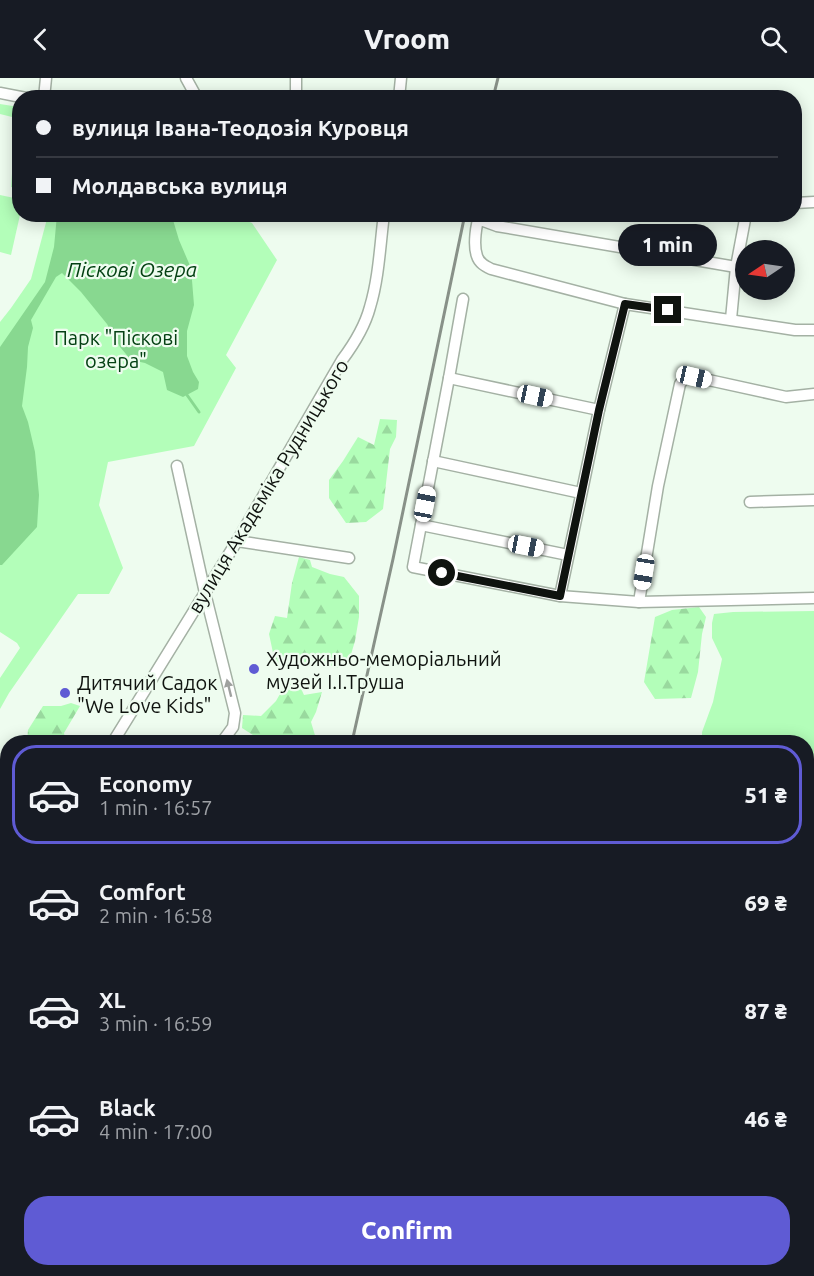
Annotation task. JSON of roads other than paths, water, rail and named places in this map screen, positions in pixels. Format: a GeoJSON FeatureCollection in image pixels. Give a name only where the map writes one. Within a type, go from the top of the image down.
{"type":"FeatureCollection","features":[{"type":"Feature","properties":{"kind":"street","name":"вулиця Академіка Рудницького"},"geometry":{"type":"LineString","coordinates":[[117,735],[237,541],[363,325],[374,290],[383,222]]}},
{"type":"Feature","properties":{"kind":"street"},"geometry":{"type":"LineString","coordinates":[[478,222],[477,256],[483,265],[491,269],[625,304],[795,330],[814,330]]}},
{"type":"Feature","properties":{"kind":"street"},"geometry":{"type":"LineString","coordinates":[[489,222],[497,226],[735,267]]}},
{"type":"Feature","properties":{"kind":"street"},"geometry":{"type":"LineString","coordinates":[[741,240],[744,222]]}},
{"type":"Feature","properties":{"kind":"street"},"geometry":{"type":"LineString","coordinates":[[731,319],[735,277]]}},
{"type":"Feature","properties":{"kind":"street"},"geometry":{"type":"LineString","coordinates":[[463,299],[413,567],[560,596],[639,602],[814,597]]}},
{"type":"Feature","properties":{"kind":"street"},"geometry":{"type":"LineString","coordinates":[[560,596],[599,410],[625,304]]}},
{"type":"Feature","properties":{"kind":"street"},"geometry":{"type":"LineString","coordinates":[[639,602],[658,486],[680,384],[684,379],[694,377],[786,397],[814,394]]}},
{"type":"Feature","properties":{"kind":"street"},"geometry":{"type":"LineString","coordinates":[[450,378],[599,410]]}},
{"type":"Feature","properties":{"kind":"street"},"geometry":{"type":"LineString","coordinates":[[433,461],[581,493]]}},
{"type":"Feature","properties":{"kind":"street"},"geometry":{"type":"LineString","coordinates":[[177,466],[235,713],[232,727],[227,735]]}},
{"type":"Feature","properties":{"kind":"street"},"geometry":{"type":"LineString","coordinates":[[750,502],[814,500]]}},
{"type":"Feature","properties":{"kind":"street"},"geometry":{"type":"LineString","coordinates":[[421,525],[568,555]]}},
{"type":"Feature","properties":{"kind":"street"},"geometry":{"type":"LineString","coordinates":[[237,541],[349,558]]}},
{"type":"Feature","properties":{"kind":"water","name":"Піскові Озера"},"geometry":{"type":"Polygon","coordinates":[[[56,222],[174,222],[191,268],[194,305],[187,331],[187,356],[199,382],[198,389],[183,397],[167,390],[163,372],[145,363],[131,360],[120,347],[107,324],[81,292],[62,273],[56,277],[31,320],[33,328],[28,347],[22,406],[35,452],[39,495],[37,527],[0,565],[0,347],[45,282],[54,247],[56,222]]]}},
{"type":"Feature","properties":{"kind":"waterway"},"geometry":{"type":"LineString","coordinates":[[187,395],[199,412]]}},
{"type":"Feature","properties":{"kind":"railway"},"geometry":{"type":"LineString","coordinates":[[495,90],[498,78]]}},
{"type":"Feature","properties":{"kind":"railway"},"geometry":{"type":"LineString","coordinates":[[354,735],[463,222]]}},
{"type":"Feature","properties":{"kind":"place","name":"Художньо-меморіальний музей І.І.Труша"},"geometry":{"type":"Point","coordinates":[254,669]}},
{"type":"Feature","properties":{"kind":"place","name":"Дитячий Садок \"We Love Kids\""},"geometry":{"type":"Point","coordinates":[65,693]}},
{"type":"Feature","properties":{"kind":"park label","name":"Парк \"Піскові озера\""},"geometry":{"type":"Point","coordinates":[116,348]}}]}
